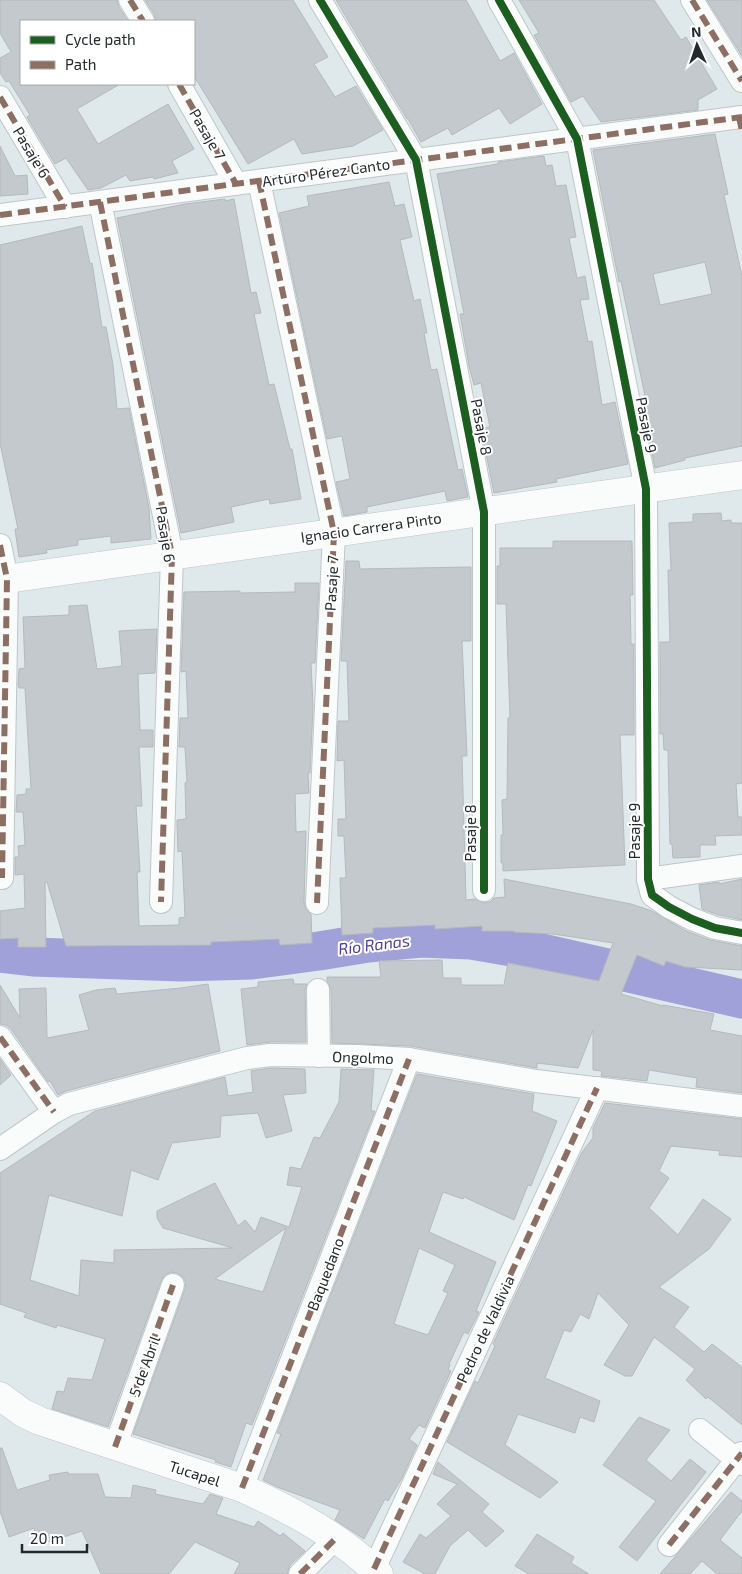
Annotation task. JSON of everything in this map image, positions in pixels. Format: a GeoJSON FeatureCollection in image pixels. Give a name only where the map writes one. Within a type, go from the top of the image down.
{"type":"FeatureCollection","features":[{"type":"Feature","properties":{"kind":"street"},"geometry":{"type":"LineString","coordinates":[[130,0],[142,20]]}},
{"type":"Feature","properties":{"kind":"street","name":"Pasaje 8"},"geometry":{"type":"LineString","coordinates":[[320,0],[416,160],[484,512],[484,890]]}},
{"type":"Feature","properties":{"kind":"street","name":"Pasaje 9"},"geometry":{"type":"LineString","coordinates":[[499,0],[577,139],[646,489],[648,879]]}},
{"type":"Feature","properties":{"kind":"street"},"geometry":{"type":"LineString","coordinates":[[692,0],[742,81]]}},
{"type":"Feature","properties":{"kind":"street","name":"Pasaje 7"},"geometry":{"type":"LineString","coordinates":[[180,85],[236,184]]}},
{"type":"Feature","properties":{"kind":"street","name":"Pasaje 6"},"geometry":{"type":"LineString","coordinates":[[0,97],[65,207]]}},
{"type":"Feature","properties":{"kind":"street","name":"Arturo Pérez Canto"},"geometry":{"type":"LineString","coordinates":[[0,215],[577,139],[741,122]]}},
{"type":"Feature","properties":{"kind":"street","name":"Pasaje 7"},"geometry":{"type":"LineString","coordinates":[[259,181],[334,533],[317,903]]}},
{"type":"Feature","properties":{"kind":"street","name":"Pasaje 6"},"geometry":{"type":"LineString","coordinates":[[100,202],[172,556],[161,902]]}},
{"type":"Feature","properties":{"kind":"street","name":"Ignacio Carrera Pinto"},"geometry":{"type":"LineString","coordinates":[[3,580],[742,475]]}},
{"type":"Feature","properties":{"kind":"street"},"geometry":{"type":"LineString","coordinates":[[0,545],[3,580],[2,878]]}},
{"type":"Feature","properties":{"kind":"street"},"geometry":{"type":"LineString","coordinates":[[742,866],[648,879],[652,895],[669,907],[715,928],[742,933]]}},
{"type":"Feature","properties":{"kind":"street"},"geometry":{"type":"LineString","coordinates":[[318,990],[319,1056]]}},
{"type":"Feature","properties":{"kind":"street"},"geometry":{"type":"LineString","coordinates":[[0,1037],[54,1112]]}},
{"type":"Feature","properties":{"kind":"street","name":"Ongolmo"},"geometry":{"type":"LineString","coordinates":[[0,1149],[69,1104],[247,1058],[270,1055],[409,1060],[536,1082],[742,1106]]}},
{"type":"Feature","properties":{"kind":"street","name":"Baquedano"},"geometry":{"type":"LineString","coordinates":[[242,1488],[409,1060]]}},
{"type":"Feature","properties":{"kind":"street","name":"Pedro de Valdivia"},"geometry":{"type":"LineString","coordinates":[[376,1572],[597,1088]]}},
{"type":"Feature","properties":{"kind":"street","name":"5 de Abril"},"geometry":{"type":"LineString","coordinates":[[115,1447],[173,1285]]}},
{"type":"Feature","properties":{"kind":"street","name":"Tucapel"},"geometry":{"type":"LineString","coordinates":[[0,1396],[23,1413],[40,1422],[242,1488],[298,1515],[336,1538],[376,1572]]}},
{"type":"Feature","properties":{"kind":"street"},"geometry":{"type":"LineString","coordinates":[[669,1545],[740,1459],[700,1430]]}},
{"type":"Feature","properties":{"kind":"street"},"geometry":{"type":"LineString","coordinates":[[300,1574],[336,1538]]}},
{"type":"Feature","properties":{"kind":"building"},"geometry":{"type":"Polygon","coordinates":[[[0,0],[117,0],[127,20],[20,20],[20,85],[118,85],[77,109],[98,144],[168,104],[194,149],[172,161],[178,173],[154,179],[153,177],[130,181],[126,175],[101,188],[88,190],[66,158],[55,164],[27,117],[30,115],[9,81],[6,82],[0,73],[0,58],[11,52],[0,33],[0,0]]]}},
{"type":"Feature","properties":{"kind":"building"},"geometry":{"type":"Polygon","coordinates":[[[145,0],[293,0],[328,57],[314,64],[335,97],[356,86],[383,130],[353,146],[302,154],[294,139],[248,164],[195,78],[195,20],[156,20],[145,0]]]}},
{"type":"Feature","properties":{"kind":"building"},"geometry":{"type":"Polygon","coordinates":[[[336,0],[466,0],[500,61],[514,53],[542,104],[510,124],[499,108],[452,135],[448,128],[421,142],[336,0]]]}},
{"type":"Feature","properties":{"kind":"building"},"geometry":{"type":"Polygon","coordinates":[[[519,0],[654,0],[681,40],[686,37],[717,89],[698,100],[698,110],[601,122],[583,96],[571,102],[534,35],[539,33],[519,0]]]}},
{"type":"Feature","properties":{"kind":"building"},"geometry":{"type":"Polygon","coordinates":[[[707,0],[742,0],[742,56],[707,0]]]}},
{"type":"Feature","properties":{"kind":"building"},"geometry":{"type":"Polygon","coordinates":[[[715,134],[728,194],[724,195],[742,276],[742,446],[685,458],[685,460],[655,468],[641,397],[645,396],[621,281],[619,282],[593,150],[715,134]],[[705,262],[653,274],[660,305],[712,294],[705,262]]]}},
{"type":"Feature","properties":{"kind":"building"},"geometry":{"type":"Polygon","coordinates":[[[0,146],[15,176],[27,175],[28,194],[0,196],[0,146]]]}},
{"type":"Feature","properties":{"kind":"building"},"geometry":{"type":"Polygon","coordinates":[[[544,156],[546,166],[552,165],[556,186],[566,185],[576,237],[569,238],[577,278],[585,276],[589,299],[580,300],[588,342],[592,341],[602,405],[615,402],[628,464],[556,479],[557,482],[494,493],[481,428],[490,427],[481,383],[474,385],[469,366],[460,314],[464,314],[437,174],[498,164],[498,162],[544,156]]]}},
{"type":"Feature","properties":{"kind":"building"},"geometry":{"type":"Polygon","coordinates":[[[389,182],[395,206],[404,204],[412,237],[400,240],[414,301],[420,299],[427,333],[424,333],[431,370],[437,369],[458,470],[462,469],[468,497],[447,501],[445,491],[367,507],[367,512],[344,516],[336,482],[350,479],[342,436],[327,439],[279,213],[309,206],[307,196],[389,182]]]}},
{"type":"Feature","properties":{"kind":"building"},"geometry":{"type":"Polygon","coordinates":[[[225,199],[225,201],[234,199],[251,293],[256,292],[261,313],[254,314],[269,385],[274,384],[290,449],[292,449],[301,499],[270,504],[269,499],[231,507],[234,522],[181,533],[117,218],[185,204],[225,199]]]}},
{"type":"Feature","properties":{"kind":"building"},"geometry":{"type":"Polygon","coordinates":[[[82,226],[90,264],[92,263],[102,327],[106,327],[113,365],[117,409],[129,408],[149,508],[151,539],[111,543],[111,536],[78,540],[78,545],[46,550],[47,553],[19,557],[15,529],[18,529],[0,443],[0,245],[82,226]]]}},
{"type":"Feature","properties":{"kind":"building"},"geometry":{"type":"Polygon","coordinates":[[[721,513],[722,521],[731,520],[731,523],[742,523],[742,783],[736,784],[738,817],[742,817],[742,835],[715,836],[716,845],[700,845],[700,857],[673,858],[672,844],[670,844],[668,750],[664,750],[663,734],[660,734],[660,642],[670,642],[668,570],[671,570],[669,523],[693,522],[693,514],[721,513]]]}},
{"type":"Feature","properties":{"kind":"building"},"geometry":{"type":"Polygon","coordinates":[[[553,541],[632,541],[633,595],[630,595],[631,644],[634,644],[634,735],[620,735],[625,865],[503,871],[503,863],[501,863],[501,835],[503,835],[502,800],[507,799],[508,718],[510,718],[506,604],[497,604],[497,566],[500,566],[500,548],[553,548],[553,541]]]}},
{"type":"Feature","properties":{"kind":"building"},"geometry":{"type":"Polygon","coordinates":[[[346,561],[359,561],[360,569],[471,567],[471,641],[462,641],[467,756],[462,756],[466,900],[475,899],[484,903],[490,902],[494,898],[505,897],[504,879],[631,904],[652,911],[686,931],[710,940],[742,946],[742,970],[685,967],[666,961],[664,966],[637,955],[621,994],[663,1006],[714,1014],[710,1030],[742,1036],[742,1093],[696,1087],[697,1078],[649,1070],[647,1081],[601,1076],[602,1071],[593,1070],[593,1030],[578,1068],[537,1063],[537,1068],[410,1046],[332,1043],[331,990],[327,977],[381,977],[379,961],[442,960],[443,978],[461,978],[461,985],[504,985],[508,963],[599,981],[613,943],[553,934],[482,931],[482,926],[435,929],[435,925],[373,928],[373,933],[342,935],[340,878],[346,878],[344,836],[338,836],[338,819],[346,819],[344,760],[337,761],[338,721],[349,721],[347,661],[341,661],[346,561]]]}},
{"type":"Feature","properties":{"kind":"building"},"geometry":{"type":"Polygon","coordinates":[[[295,583],[319,583],[315,663],[311,663],[313,707],[310,773],[308,773],[309,793],[295,794],[296,832],[306,831],[304,902],[306,909],[311,914],[312,943],[280,945],[279,939],[211,942],[211,945],[66,946],[47,882],[45,882],[46,947],[18,947],[18,938],[0,939],[0,911],[25,908],[24,874],[15,875],[15,857],[19,857],[18,846],[25,845],[23,812],[16,812],[17,795],[26,794],[26,789],[31,789],[25,688],[19,688],[18,685],[19,669],[25,668],[23,617],[69,615],[69,606],[87,605],[97,669],[122,666],[119,631],[157,629],[155,673],[138,674],[140,730],[153,730],[153,747],[139,747],[142,806],[136,806],[140,872],[137,872],[139,926],[179,925],[179,918],[185,917],[182,851],[178,852],[177,820],[186,819],[185,783],[187,782],[185,747],[179,747],[180,718],[188,718],[186,671],[181,672],[184,592],[295,592],[295,583]]]}},
{"type":"Feature","properties":{"kind":"building"},"geometry":{"type":"Polygon","coordinates":[[[742,879],[742,920],[702,909],[699,885],[719,882],[719,884],[742,879]]]}},
{"type":"Feature","properties":{"kind":"building"},"geometry":{"type":"Polygon","coordinates":[[[293,979],[294,984],[307,984],[305,990],[306,1042],[270,1042],[247,1045],[241,989],[258,987],[258,982],[293,979]]]}},
{"type":"Feature","properties":{"kind":"building"},"geometry":{"type":"Polygon","coordinates":[[[208,984],[220,1051],[66,1091],[58,1095],[50,1081],[48,1082],[11,1029],[6,1025],[0,1024],[0,985],[20,1018],[19,989],[46,988],[47,1038],[89,1030],[79,995],[96,990],[115,988],[117,994],[208,984]]]}},
{"type":"Feature","properties":{"kind":"building"},"geometry":{"type":"Polygon","coordinates":[[[0,1059],[11,1075],[0,1085],[0,1059]]]}},
{"type":"Feature","properties":{"kind":"building"},"geometry":{"type":"Polygon","coordinates":[[[271,1068],[305,1069],[306,1093],[283,1095],[292,1131],[266,1138],[258,1113],[221,1116],[220,1137],[172,1143],[158,1180],[131,1170],[122,1216],[49,1195],[30,1280],[79,1296],[81,1260],[114,1263],[114,1250],[233,1248],[163,1228],[157,1218],[157,1211],[215,1183],[238,1226],[245,1220],[255,1232],[261,1217],[289,1227],[302,1187],[287,1185],[290,1167],[301,1169],[314,1137],[320,1138],[339,1102],[341,1069],[374,1070],[371,1111],[375,1111],[252,1425],[246,1423],[231,1467],[215,1462],[216,1460],[133,1434],[185,1289],[186,1283],[183,1277],[177,1273],[171,1272],[165,1275],[161,1281],[108,1427],[52,1409],[57,1391],[64,1392],[68,1378],[92,1380],[105,1339],[57,1325],[56,1328],[24,1317],[26,1313],[0,1304],[0,1173],[95,1111],[225,1077],[228,1096],[253,1092],[251,1071],[271,1068]],[[286,1228],[215,1279],[263,1292],[286,1228]]]}},
{"type":"Feature","properties":{"kind":"building"},"geometry":{"type":"Polygon","coordinates":[[[417,1074],[534,1094],[532,1111],[557,1121],[531,1186],[528,1185],[514,1220],[464,1197],[463,1199],[443,1192],[429,1232],[496,1262],[476,1311],[479,1312],[468,1334],[464,1332],[449,1364],[448,1370],[451,1371],[425,1428],[419,1425],[409,1439],[417,1445],[402,1478],[388,1501],[385,1499],[364,1539],[335,1520],[340,1510],[263,1480],[281,1434],[277,1433],[417,1074]],[[419,1248],[394,1324],[428,1335],[448,1293],[443,1291],[455,1265],[419,1248]]]}},
{"type":"Feature","properties":{"kind":"building"},"geometry":{"type":"Polygon","coordinates":[[[605,1103],[742,1119],[742,1157],[719,1155],[720,1151],[671,1146],[659,1171],[669,1178],[649,1208],[678,1235],[703,1199],[731,1219],[709,1249],[659,1287],[689,1307],[674,1327],[704,1352],[712,1344],[742,1367],[742,1425],[708,1397],[706,1399],[686,1380],[695,1369],[654,1337],[632,1376],[625,1376],[604,1365],[629,1325],[598,1293],[589,1319],[580,1314],[571,1332],[564,1330],[545,1378],[600,1401],[594,1422],[580,1417],[575,1433],[518,1414],[505,1445],[558,1482],[540,1498],[447,1442],[475,1381],[478,1383],[495,1346],[493,1344],[582,1152],[593,1138],[593,1128],[605,1103]]]}},
{"type":"Feature","properties":{"kind":"building"},"geometry":{"type":"Polygon","coordinates":[[[639,1417],[670,1430],[646,1460],[671,1481],[690,1459],[706,1472],[637,1561],[619,1547],[656,1501],[603,1465],[639,1417]]]}},
{"type":"Feature","properties":{"kind":"building"},"geometry":{"type":"Polygon","coordinates":[[[0,1448],[2,1448],[17,1490],[50,1480],[49,1475],[68,1472],[68,1474],[98,1474],[105,1497],[131,1498],[133,1485],[156,1490],[155,1494],[203,1504],[210,1494],[223,1498],[216,1514],[254,1527],[258,1521],[280,1536],[283,1533],[305,1551],[290,1565],[287,1574],[234,1574],[240,1563],[195,1542],[169,1574],[101,1574],[82,1531],[39,1545],[34,1528],[9,1537],[0,1511],[0,1448]]]}},
{"type":"Feature","properties":{"kind":"building"},"geometry":{"type":"Polygon","coordinates":[[[438,1462],[489,1504],[482,1512],[504,1531],[486,1547],[468,1530],[450,1546],[435,1574],[425,1574],[403,1562],[420,1534],[426,1538],[451,1516],[437,1504],[457,1484],[433,1474],[438,1462]]]}},
{"type":"Feature","properties":{"kind":"building"},"geometry":{"type":"Polygon","coordinates":[[[731,1492],[742,1501],[742,1511],[720,1540],[742,1558],[742,1574],[717,1574],[702,1561],[690,1574],[660,1574],[731,1492]]]}},
{"type":"Feature","properties":{"kind":"building"},"geometry":{"type":"Polygon","coordinates":[[[537,1534],[574,1557],[571,1563],[589,1574],[529,1574],[515,1566],[537,1534]]]}},
{"type":"Feature","properties":{"kind":"waterway","name":"Río Ranas"},"geometry":{"type":"LineString","coordinates":[[0,953],[33,957],[181,962],[252,960],[368,943],[421,938],[471,940],[529,950],[742,999]]}},
{"type":"Feature","properties":{"kind":"marked path"},"geometry":{"type":"LineString","coordinates":[[130,0],[142,20]]}},
{"type":"Feature","properties":{"kind":"marked path"},"geometry":{"type":"LineString","coordinates":[[692,0],[742,81]]}},
{"type":"Feature","properties":{"kind":"marked path"},"geometry":{"type":"LineString","coordinates":[[180,85],[236,184]]}},
{"type":"Feature","properties":{"kind":"marked path"},"geometry":{"type":"LineString","coordinates":[[0,97],[65,207]]}},
{"type":"Feature","properties":{"kind":"marked path"},"geometry":{"type":"LineString","coordinates":[[739,117],[742,131]]}},
{"type":"Feature","properties":{"kind":"marked path"},"geometry":{"type":"LineString","coordinates":[[0,215],[742,117]]}},
{"type":"Feature","properties":{"kind":"marked path"},"geometry":{"type":"LineString","coordinates":[[259,181],[334,533],[317,903]]}},
{"type":"Feature","properties":{"kind":"marked path"},"geometry":{"type":"LineString","coordinates":[[100,202],[172,555],[161,902]]}},
{"type":"Feature","properties":{"kind":"marked path"},"geometry":{"type":"LineString","coordinates":[[0,545],[7,579],[2,878]]}},
{"type":"Feature","properties":{"kind":"marked path"},"geometry":{"type":"LineString","coordinates":[[0,1037],[54,1112]]}},
{"type":"Feature","properties":{"kind":"marked path"},"geometry":{"type":"LineString","coordinates":[[242,1488],[409,1059]]}},
{"type":"Feature","properties":{"kind":"marked path"},"geometry":{"type":"LineString","coordinates":[[374,1569],[597,1088]]}},
{"type":"Feature","properties":{"kind":"marked path"},"geometry":{"type":"LineString","coordinates":[[115,1447],[173,1285]]}},
{"type":"Feature","properties":{"kind":"marked path"},"geometry":{"type":"LineString","coordinates":[[669,1545],[742,1453]]}},
{"type":"Feature","properties":{"kind":"marked path"},"geometry":{"type":"LineString","coordinates":[[300,1574],[336,1538]]}},
{"type":"Feature","properties":{"kind":"cycle path"},"geometry":{"type":"LineString","coordinates":[[320,0],[416,160],[484,512],[484,890]]}},
{"type":"Feature","properties":{"kind":"cycle path"},"geometry":{"type":"LineString","coordinates":[[499,0],[577,139],[646,489],[648,879],[652,895],[669,907],[692,919],[715,928],[742,933]]}}]}
